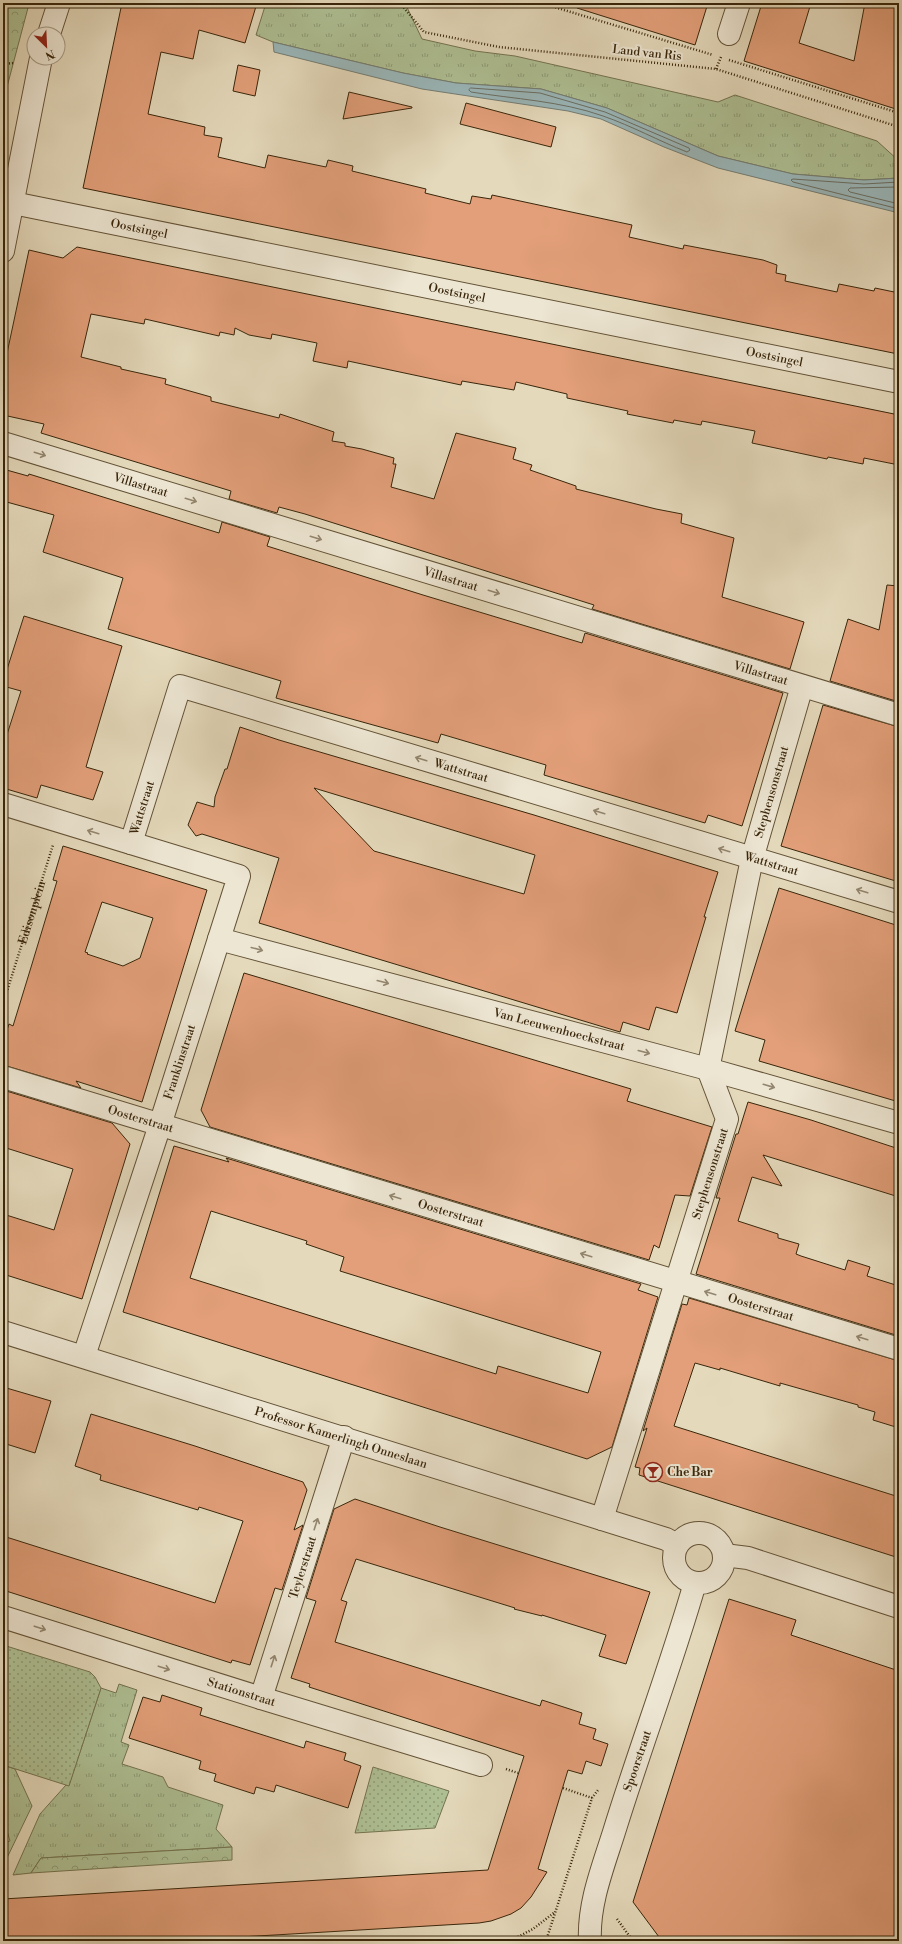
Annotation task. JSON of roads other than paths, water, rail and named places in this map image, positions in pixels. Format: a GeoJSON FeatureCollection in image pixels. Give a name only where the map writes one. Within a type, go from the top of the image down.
{"type":"FeatureCollection","features":[{"type":"Feature","properties":{"kind":"street"},"geometry":{"type":"LineString","coordinates":[[52,26],[59,3]]}},
{"type":"Feature","properties":{"kind":"street"},"geometry":{"type":"LineString","coordinates":[[729,34],[739,3]]}},
{"type":"Feature","properties":{"kind":"street"},"geometry":{"type":"LineString","coordinates":[[3,251],[8,202],[39,66]]}},
{"type":"Feature","properties":{"kind":"street","name":"Oostsingel"},"geometry":{"type":"LineString","coordinates":[[8,202],[899,382]]}},
{"type":"Feature","properties":{"kind":"street","name":"Villastraat"},"geometry":{"type":"LineString","coordinates":[[3,442],[899,716]]}},
{"type":"Feature","properties":{"kind":"street","name":"Wattstraat"},"geometry":{"type":"LineString","coordinates":[[131,843],[180,686],[899,902]]}},
{"type":"Feature","properties":{"kind":"street","name":"Stephensonstraat"},"geometry":{"type":"LineString","coordinates":[[602,1519],[727,1119],[708,1069],[752,859],[802,686]]}},
{"type":"Feature","properties":{"kind":"street"},"geometry":{"type":"LineString","coordinates":[[3,804],[131,843]]}},
{"type":"Feature","properties":{"kind":"street","name":"Franklinstraat"},"geometry":{"type":"LineString","coordinates":[[84,1356],[160,1125],[239,876],[131,843]]}},
{"type":"Feature","properties":{"kind":"street","name":"Van Leeuwenhoeckstraat"},"geometry":{"type":"LineString","coordinates":[[219,939],[708,1069],[899,1123]]}},
{"type":"Feature","properties":{"kind":"street","name":"Oosterstraat"},"geometry":{"type":"LineString","coordinates":[[3,1077],[677,1283],[899,1349]]}},
{"type":"Feature","properties":{"kind":"street","name":"Professor Kamerlingh Onneslaan"},"geometry":{"type":"LineString","coordinates":[[3,1332],[344,1437],[666,1539],[677,1545]]}},
{"type":"Feature","properties":{"kind":"street","name":"Teylerstraat"},"geometry":{"type":"LineString","coordinates":[[261,1698],[344,1437]]}},
{"type":"Feature","properties":{"kind":"street"},"geometry":{"type":"LineString","coordinates":[[691,1534],[708,1534],[718,1543],[724,1555],[723,1563],[716,1576],[703,1583],[695,1583],[687,1580],[676,1569],[674,1553],[677,1545],[683,1538],[691,1534]]}},
{"type":"Feature","properties":{"kind":"street"},"geometry":{"type":"LineString","coordinates":[[724,1555],[748,1558],[899,1606]]}},
{"type":"Feature","properties":{"kind":"street","name":"Spoorstraat"},"geometry":{"type":"LineString","coordinates":[[590,1941],[589,1926],[596,1891],[625,1795],[695,1583]]}},
{"type":"Feature","properties":{"kind":"street","name":"Stationstraat"},"geometry":{"type":"LineString","coordinates":[[3,1617],[481,1765]]}},
{"type":"Feature","properties":{"kind":"water"},"geometry":{"type":"Polygon","coordinates":[[[273,42],[403,73],[456,83],[541,89],[607,108],[718,156],[793,174],[864,180],[899,178],[899,213],[718,168],[664,147],[601,119],[568,111],[422,89],[274,52],[273,42]]]}},
{"type":"Feature","properties":{"kind":"place","name":"Che Bar"},"geometry":{"type":"Point","coordinates":[653,1472]}}]}
